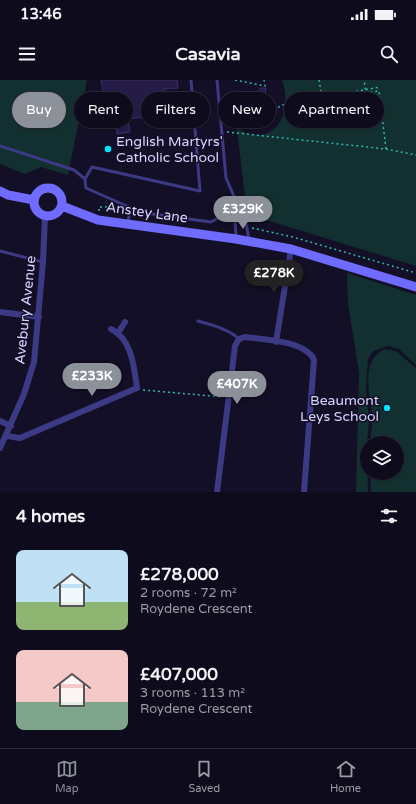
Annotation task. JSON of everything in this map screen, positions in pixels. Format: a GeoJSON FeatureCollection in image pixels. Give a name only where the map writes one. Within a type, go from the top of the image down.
{"type":"FeatureCollection","features":[{"type":"Feature","properties":{"kind":"main road"},"geometry":{"type":"LineString","coordinates":[[51,189],[60,195],[62,206],[56,214],[45,216],[39,213],[35,206],[34,200],[36,195],[42,190],[51,189]]}},
{"type":"Feature","properties":{"kind":"main road"},"geometry":{"type":"LineString","coordinates":[[0,191],[8,195],[34,200]]}},
{"type":"Feature","properties":{"kind":"main road","name":"Anstey Lane"},"geometry":{"type":"LineString","coordinates":[[62,206],[98,220],[236,239],[291,249],[416,287]]}},
{"type":"Feature","properties":{"kind":"street","name":"Avebury Avenue"},"geometry":{"type":"LineString","coordinates":[[0,448],[11,426],[34,362],[39,317],[45,216]]}},
{"type":"Feature","properties":{"kind":"street"},"geometry":{"type":"LineString","coordinates":[[276,342],[291,249]]}},
{"type":"Feature","properties":{"kind":"street"},"geometry":{"type":"LineString","coordinates":[[0,312],[39,317]]}},
{"type":"Feature","properties":{"kind":"street"},"geometry":{"type":"LineString","coordinates":[[118,332],[125,322]]}},
{"type":"Feature","properties":{"kind":"street"},"geometry":{"type":"LineString","coordinates":[[7,436],[20,438],[138,388],[128,348],[118,332],[111,329]]}},
{"type":"Feature","properties":{"kind":"street"},"geometry":{"type":"LineString","coordinates":[[217,492],[235,346],[239,338],[245,337],[301,347],[312,354],[314,360],[304,492]]}},
{"type":"Feature","properties":{"kind":"street"},"geometry":{"type":"LineString","coordinates":[[0,421],[11,426]]}},
{"type":"Feature","properties":{"kind":"lane"},"geometry":{"type":"LineString","coordinates":[[84,179],[92,167],[200,191],[191,80]]}},
{"type":"Feature","properties":{"kind":"lane"},"geometry":{"type":"LineString","coordinates":[[217,80],[226,178],[246,224],[249,241]]}},
{"type":"Feature","properties":{"kind":"lane"},"geometry":{"type":"LineString","coordinates":[[0,146],[74,170],[84,179],[86,188],[129,207],[130,211],[128,224]]}},
{"type":"Feature","properties":{"kind":"lane"},"geometry":{"type":"LineString","coordinates":[[130,211],[210,222],[224,215],[230,216],[235,221],[236,239]]}},
{"type":"Feature","properties":{"kind":"lane"},"geometry":{"type":"LineString","coordinates":[[0,251],[43,262]]}},
{"type":"Feature","properties":{"kind":"lane"},"geometry":{"type":"LineString","coordinates":[[198,321],[219,328],[239,338]]}},
{"type":"Feature","properties":{"kind":"path"},"geometry":{"type":"LineString","coordinates":[[235,80],[265,86],[264,80]]}},
{"type":"Feature","properties":{"kind":"path"},"geometry":{"type":"LineString","coordinates":[[319,80],[321,92]]}},
{"type":"Feature","properties":{"kind":"path"},"geometry":{"type":"LineString","coordinates":[[364,80],[366,93],[379,91],[386,149]]}},
{"type":"Feature","properties":{"kind":"path"},"geometry":{"type":"LineString","coordinates":[[350,92],[380,87]]}},
{"type":"Feature","properties":{"kind":"path"},"geometry":{"type":"LineString","coordinates":[[222,131],[386,149],[416,155]]}},
{"type":"Feature","properties":{"kind":"path"},"geometry":{"type":"LineString","coordinates":[[138,388],[146,392],[170,392],[228,397]]}},
{"type":"Feature","properties":{"kind":"green space"},"geometry":{"type":"Polygon","coordinates":[[[0,80],[87,80],[85,92],[74,92],[74,128],[77,128],[68,175],[41,167],[25,174],[0,164],[0,80]]]}},
{"type":"Feature","properties":{"kind":"green space"},"geometry":{"type":"Polygon","coordinates":[[[282,80],[416,80],[416,266],[247,214],[237,128],[250,134],[261,135],[271,132],[278,125],[284,110],[284,128],[384,128],[384,92],[285,92],[282,80]]]}},
{"type":"Feature","properties":{"kind":"green space"},"geometry":{"type":"Polygon","coordinates":[[[347,273],[416,295],[416,365],[399,349],[388,346],[373,351],[368,359],[366,389],[369,420],[368,436],[360,436],[360,480],[368,480],[368,492],[356,492],[359,373],[348,303],[347,273]]]}},
{"type":"Feature","properties":{"kind":"green space"},"geometry":{"type":"Polygon","coordinates":[[[385,349],[396,351],[416,368],[416,492],[371,492],[370,480],[404,480],[404,436],[371,436],[372,421],[368,379],[372,361],[377,354],[385,349]]]}},
{"type":"Feature","properties":{"kind":"building"},"geometry":{"type":"Polygon","coordinates":[[[101,80],[177,80],[178,88],[164,89],[164,92],[141,92],[141,117],[133,118],[133,92],[103,92],[101,80]]]}},
{"type":"Feature","properties":{"kind":"building"},"geometry":{"type":"Polygon","coordinates":[[[260,88],[266,88],[265,92],[258,92],[260,88]]]}},
{"type":"Feature","properties":{"kind":"building"},"geometry":{"type":"Polygon","coordinates":[[[116,128],[129,128],[130,132],[117,134],[116,128]]]}},
{"type":"Feature","properties":{"kind":"place","name":"English Martyrs' Catholic School"},"geometry":{"type":"Point","coordinates":[108,149]}},
{"type":"Feature","properties":{"kind":"place","name":"Beaumont Leys School"},"geometry":{"type":"Point","coordinates":[387,408]}}]}
